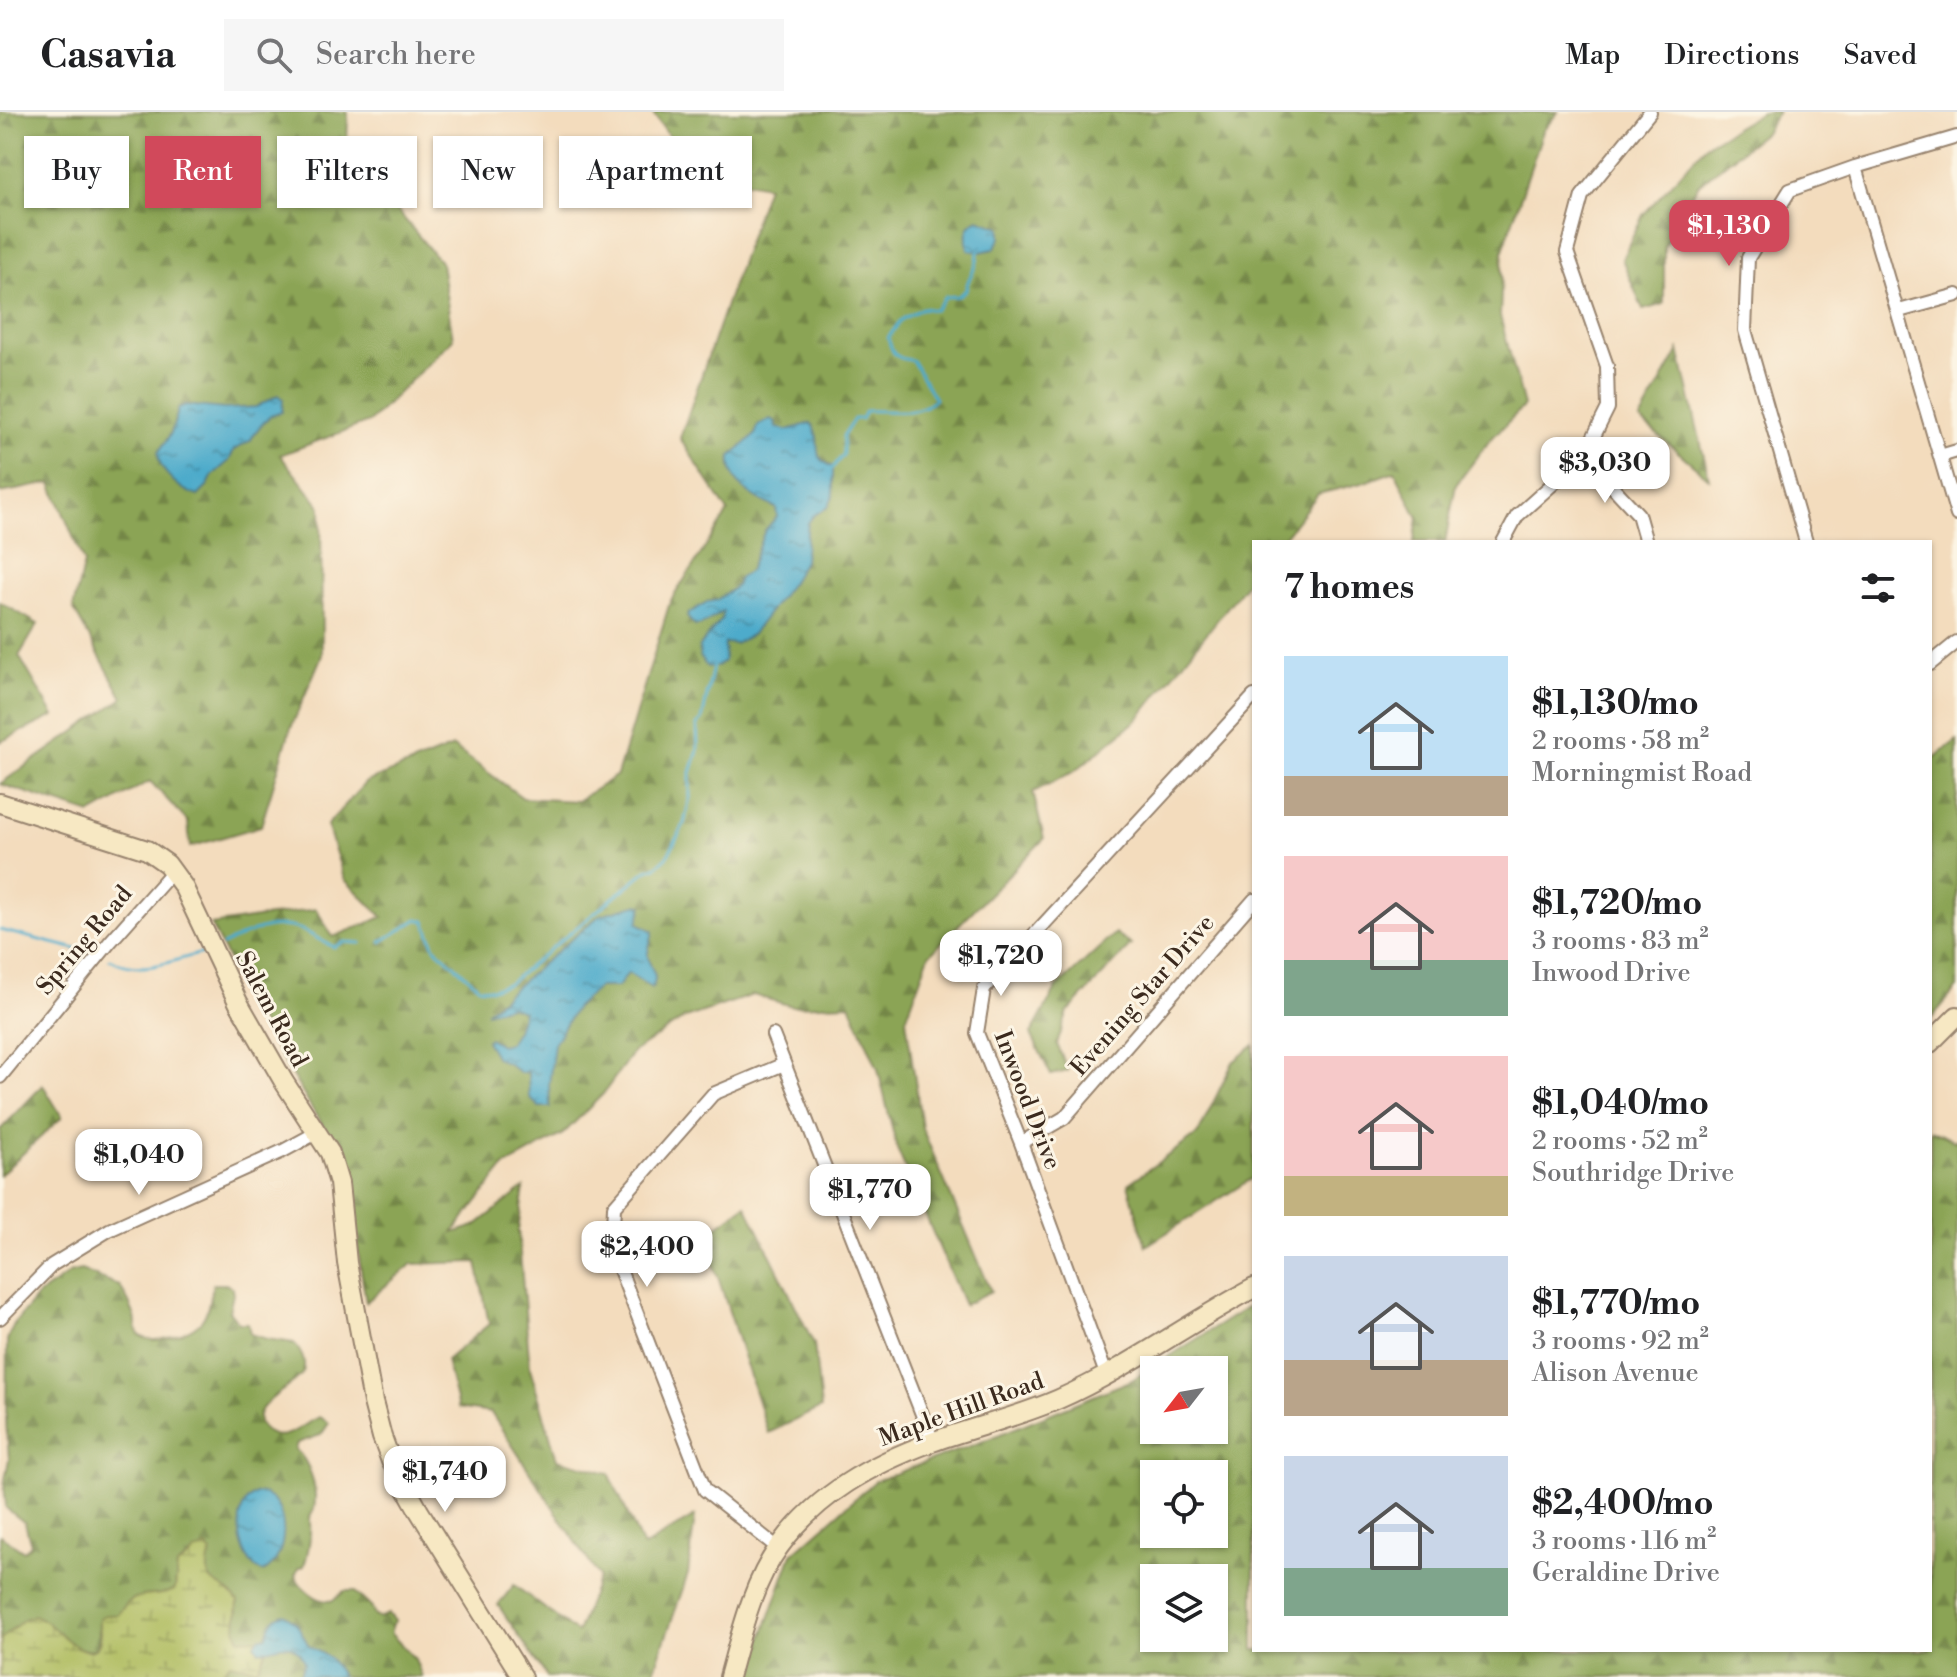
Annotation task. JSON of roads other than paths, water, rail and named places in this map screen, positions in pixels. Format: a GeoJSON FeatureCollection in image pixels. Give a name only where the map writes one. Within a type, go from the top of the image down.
{"type":"FeatureCollection","features":[{"type":"Feature","properties":{"kind":"street"},"geometry":{"type":"LineString","coordinates":[[1504,540],[1517,516],[1584,456],[1608,408],[1607,366],[1567,252],[1582,196],[1650,112]]}},
{"type":"Feature","properties":{"kind":"street"},"geometry":{"type":"LineString","coordinates":[[1805,540],[1745,330],[1748,258],[1790,190],[1957,137]]}},
{"type":"Feature","properties":{"kind":"street"},"geometry":{"type":"LineString","coordinates":[[1855,167],[1957,515]]}},
{"type":"Feature","properties":{"kind":"street"},"geometry":{"type":"LineString","coordinates":[[1899,311],[1957,295]]}},
{"type":"Feature","properties":{"kind":"street"},"geometry":{"type":"LineString","coordinates":[[1940,456],[1957,451]]}},
{"type":"Feature","properties":{"kind":"street"},"geometry":{"type":"LineString","coordinates":[[1584,456],[1638,514],[1645,540]]}},
{"type":"Feature","properties":{"kind":"street"},"geometry":{"type":"LineString","coordinates":[[1932,662],[1957,642]]}},
{"type":"Feature","properties":{"kind":"street","name":"Inwood Drive"},"geometry":{"type":"LineString","coordinates":[[1106,1374],[977,1033],[984,989],[1252,698]]}},
{"type":"Feature","properties":{"kind":"street","name":"Salem Road"},"geometry":{"type":"LineString","coordinates":[[0,803],[129,842],[147,850],[173,871],[243,1011],[330,1153],[339,1183],[347,1263],[373,1402],[391,1461],[522,1677]]}},
{"type":"Feature","properties":{"kind":"street","name":"Spring Road"},"geometry":{"type":"LineString","coordinates":[[0,1077],[110,942],[173,871]]}},
{"type":"Feature","properties":{"kind":"street","name":"Evening Star Drive"},"geometry":{"type":"LineString","coordinates":[[1021,1143],[1064,1118],[1252,902]]}},
{"type":"Feature","properties":{"kind":"street"},"geometry":{"type":"LineString","coordinates":[[1932,1041],[1957,1016]]}},
{"type":"Feature","properties":{"kind":"street"},"geometry":{"type":"LineString","coordinates":[[773,1035],[933,1442]]}},
{"type":"Feature","properties":{"kind":"street"},"geometry":{"type":"LineString","coordinates":[[778,1548],[705,1490],[612,1249],[614,1207],[713,1094],[784,1064]]}},
{"type":"Feature","properties":{"kind":"street"},"geometry":{"type":"LineString","coordinates":[[0,1318],[52,1265],[109,1230],[318,1132]]}},
{"type":"Feature","properties":{"kind":"street","name":"Maple Hill Road"},"geometry":{"type":"LineString","coordinates":[[729,1677],[754,1597],[778,1548],[812,1510],[839,1486],[886,1460],[1059,1399],[1252,1289]]}},
{"type":"Feature","properties":{"kind":"water"},"geometry":{"type":"Polygon","coordinates":[[[978,219],[1001,227],[1001,238],[994,249],[980,252],[968,250],[968,228],[978,219]]]}},
{"type":"Feature","properties":{"kind":"water"},"geometry":{"type":"Polygon","coordinates":[[[278,395],[283,399],[282,412],[270,416],[251,440],[234,450],[229,461],[213,475],[198,496],[178,485],[162,467],[158,453],[171,433],[179,408],[185,405],[225,409],[256,407],[278,395]]]}},
{"type":"Feature","properties":{"kind":"water"},"geometry":{"type":"Polygon","coordinates":[[[770,419],[775,421],[776,428],[788,430],[811,423],[817,436],[820,457],[833,467],[833,496],[828,507],[808,523],[804,561],[792,582],[752,634],[735,644],[725,643],[724,661],[718,666],[707,667],[700,657],[699,647],[722,619],[723,612],[695,626],[687,617],[736,586],[739,578],[749,571],[765,530],[777,517],[776,508],[751,495],[738,483],[731,466],[731,456],[755,435],[758,425],[770,419]]]}},
{"type":"Feature","properties":{"kind":"water"},"geometry":{"type":"Polygon","coordinates":[[[639,904],[643,906],[638,923],[653,931],[648,954],[655,975],[652,988],[628,973],[618,987],[599,987],[576,1007],[554,1044],[550,1107],[539,1107],[529,1097],[528,1072],[520,1073],[496,1058],[486,1041],[489,1038],[501,1045],[509,1043],[523,1011],[510,1006],[486,1012],[600,915],[639,904]]]}},
{"type":"Feature","properties":{"kind":"water"},"geometry":{"type":"Polygon","coordinates":[[[257,1493],[268,1496],[276,1504],[283,1528],[279,1554],[263,1572],[247,1557],[240,1534],[242,1509],[257,1493]]]}},
{"type":"Feature","properties":{"kind":"water"},"geometry":{"type":"Polygon","coordinates":[[[285,1614],[297,1624],[309,1646],[330,1658],[342,1677],[299,1677],[304,1663],[292,1646],[259,1651],[255,1644],[259,1638],[267,1636],[273,1621],[285,1614]]]}},
{"type":"Feature","properties":{"kind":"waterway"},"geometry":{"type":"LineString","coordinates":[[832,469],[843,455],[843,436],[854,419],[861,419],[865,411],[911,411],[935,399],[912,360],[895,354],[888,338],[901,320],[922,308],[935,310],[945,297],[958,296],[966,290],[978,252]]}},
{"type":"Feature","properties":{"kind":"waterway"},"geometry":{"type":"LineString","coordinates":[[381,942],[418,919],[425,921],[435,948],[479,987],[492,989],[509,983],[647,870],[656,867],[667,857],[684,824],[690,797],[690,776],[698,750],[697,725],[702,720],[713,666]]}},
{"type":"Feature","properties":{"kind":"waterway"},"geometry":{"type":"LineString","coordinates":[[223,945],[250,932],[279,926],[299,929],[334,947],[344,942],[361,943]]}},
{"type":"Feature","properties":{"kind":"waterway"},"geometry":{"type":"LineString","coordinates":[[0,930],[88,952]]}},
{"type":"Feature","properties":{"kind":"waterway"},"geometry":{"type":"LineString","coordinates":[[110,959],[134,967],[145,967],[203,953]]}}]}
